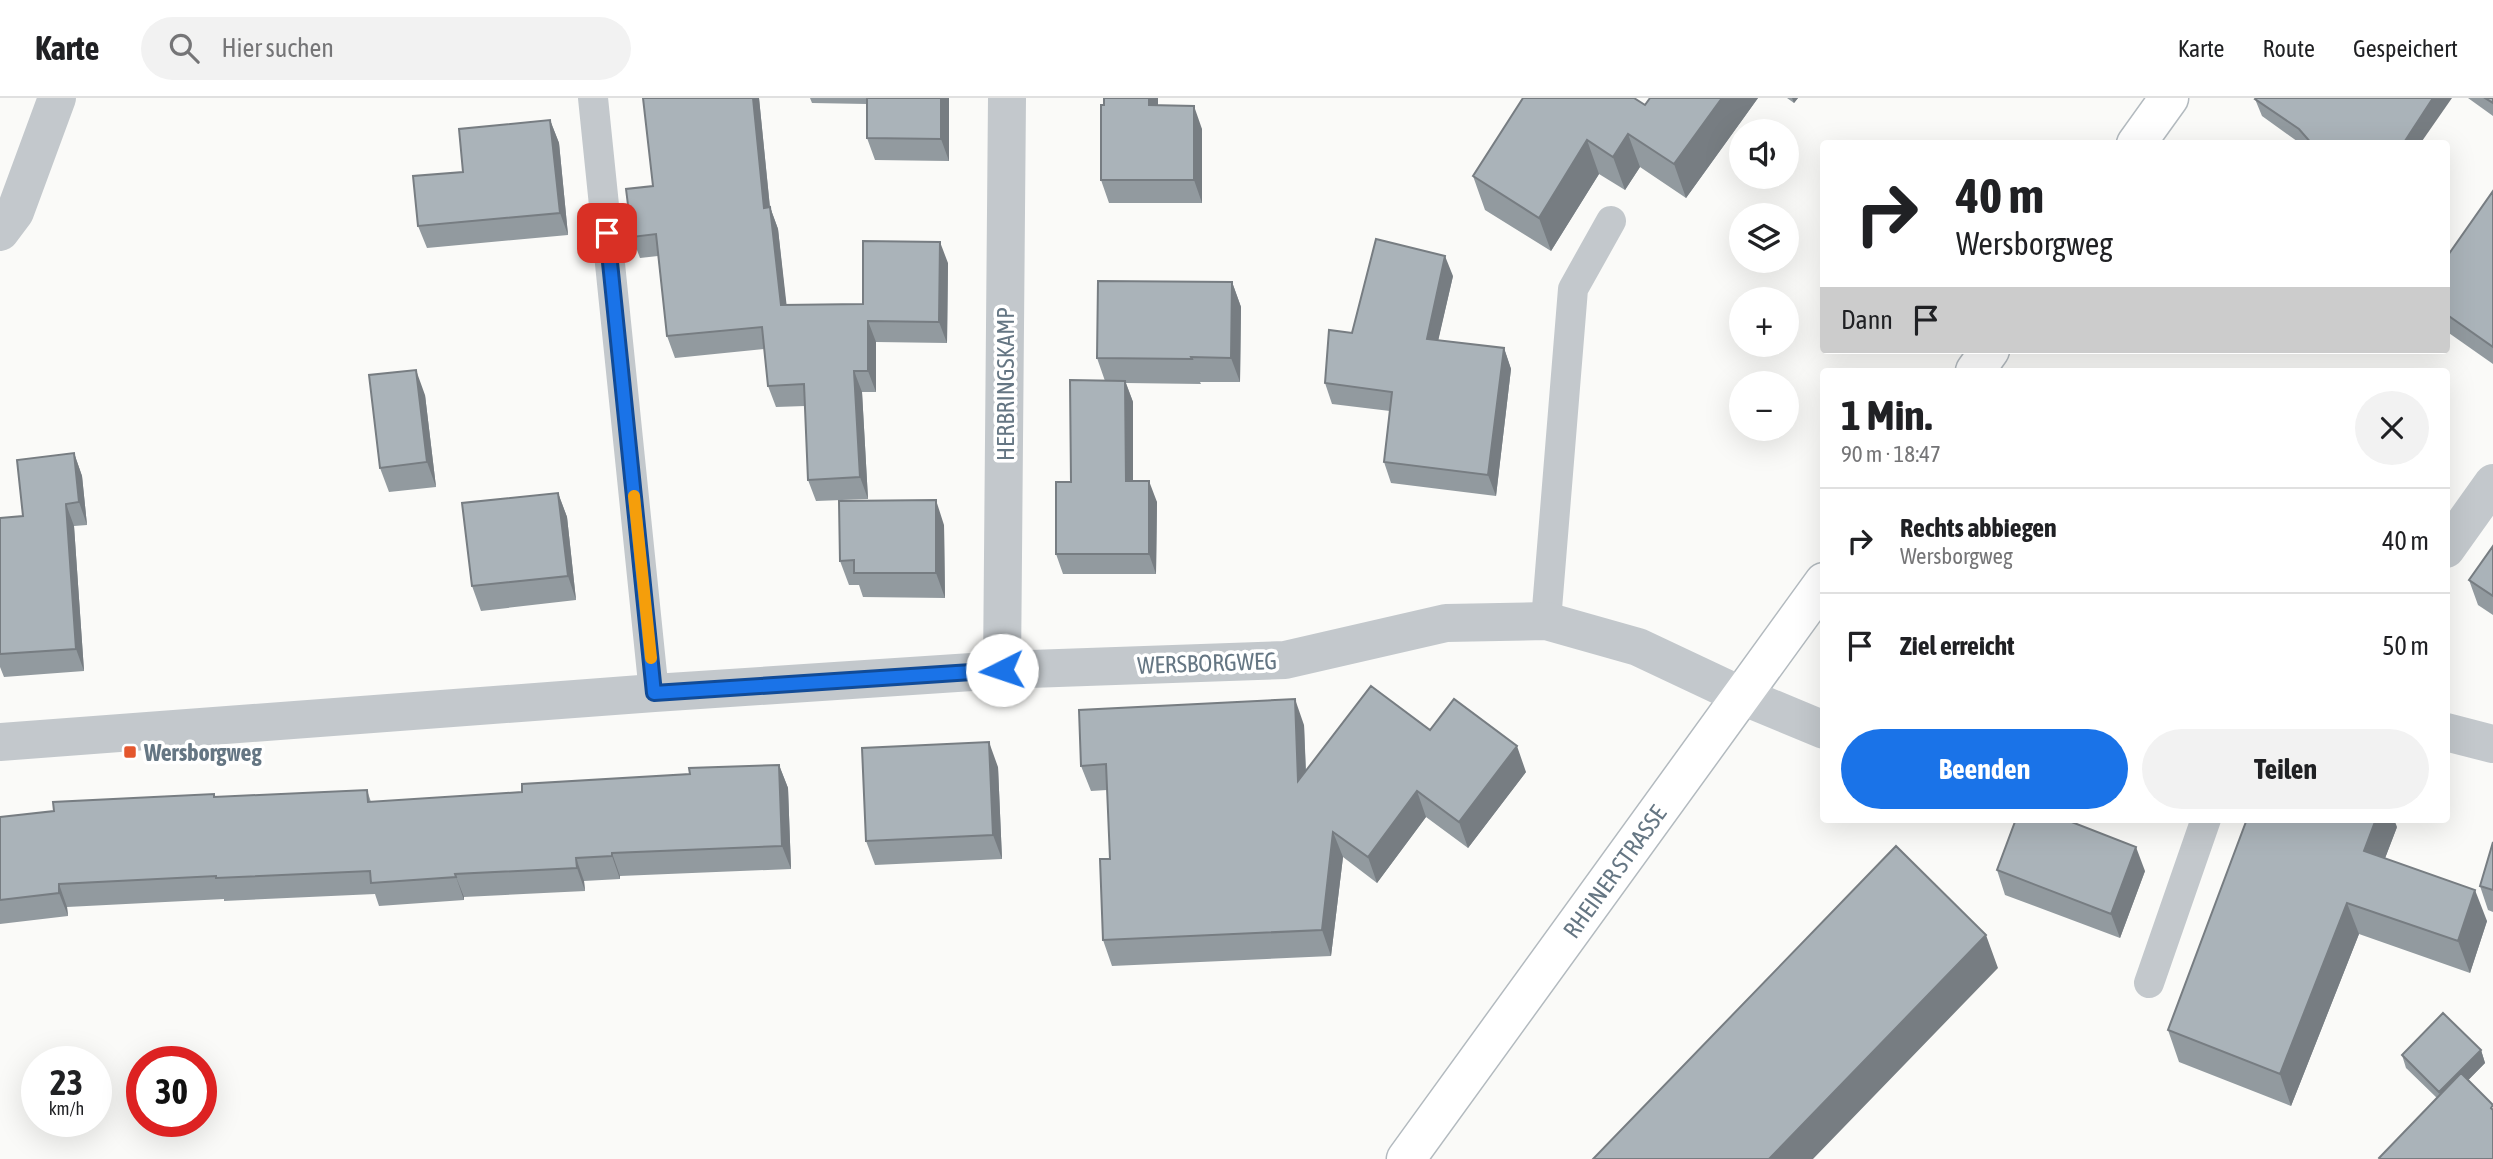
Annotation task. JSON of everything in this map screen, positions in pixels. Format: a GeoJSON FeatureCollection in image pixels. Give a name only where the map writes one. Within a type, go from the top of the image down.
{"type":"FeatureCollection","features":[{"type":"Feature","properties":{"kind":"main road"},"geometry":{"type":"LineString","coordinates":[[2139,140],[2169,98]]}},
{"type":"Feature","properties":{"kind":"main road","name":"RHEINER STRASSE"},"geometry":{"type":"LineString","coordinates":[[1406,1159],[1820,588]]}},
{"type":"Feature","properties":{"kind":"street"},"geometry":{"type":"LineString","coordinates":[[0,232],[15,212],[57,98]]}},
{"type":"Feature","properties":{"kind":"street","name":"HERBRINGSKAMP"},"geometry":{"type":"LineString","coordinates":[[1002,670],[1007,98]]}},
{"type":"Feature","properties":{"kind":"street"},"geometry":{"type":"LineString","coordinates":[[2450,543],[2493,483]]}},
{"type":"Feature","properties":{"kind":"street","name":"WERSBORGWEG"},"geometry":{"type":"LineString","coordinates":[[0,742],[1002,670],[1285,660],[1446,623],[1546,621],[1638,647],[1742,696],[1820,728]]}},
{"type":"Feature","properties":{"kind":"street"},"geometry":{"type":"LineString","coordinates":[[2450,733],[2493,744]]}},
{"type":"Feature","properties":{"kind":"lane"},"geometry":{"type":"LineString","coordinates":[[593,98],[654,693]]}},
{"type":"Feature","properties":{"kind":"lane"},"geometry":{"type":"LineString","coordinates":[[1546,621],[1573,289],[1611,221]]}},
{"type":"Feature","properties":{"kind":"lane"},"geometry":{"type":"LineString","coordinates":[[2149,984],[2205,823]]}},
{"type":"Feature","properties":{"kind":"building"},"geometry":{"type":"Polygon","coordinates":[[[643,98],[753,98],[764,208],[770,207],[781,305],[863,304],[863,241],[940,242],[939,322],[868,321],[868,371],[854,371],[860,477],[808,480],[804,384],[768,386],[762,327],[667,336],[656,234],[632,237],[626,189],[653,186],[643,98]]]}},
{"type":"Feature","properties":{"kind":"building"},"geometry":{"type":"Polygon","coordinates":[[[867,98],[941,98],[941,139],[867,138],[867,98]]]}},
{"type":"Feature","properties":{"kind":"building"},"geometry":{"type":"Polygon","coordinates":[[[1104,98],[1149,98],[1149,105],[1194,106],[1194,180],[1101,180],[1101,105],[1104,105],[1104,98]]]}},
{"type":"Feature","properties":{"kind":"building"},"geometry":{"type":"Polygon","coordinates":[[[1523,98],[1634,98],[1645,105],[1650,98],[1722,98],[1674,164],[1628,134],[1613,157],[1587,140],[1539,218],[1473,176],[1523,98]]]}},
{"type":"Feature","properties":{"kind":"building"},"geometry":{"type":"Polygon","coordinates":[[[2433,98],[2406,140],[2309,140],[2299,129],[2255,99],[2433,98]]]}},
{"type":"Feature","properties":{"kind":"building"},"geometry":{"type":"Polygon","coordinates":[[[550,120],[560,213],[418,226],[413,176],[463,172],[459,129],[550,120]]]}},
{"type":"Feature","properties":{"kind":"building"},"geometry":{"type":"Polygon","coordinates":[[[2493,191],[2493,347],[2450,317],[2450,252],[2493,191]]]}},
{"type":"Feature","properties":{"kind":"building"},"geometry":{"type":"Polygon","coordinates":[[[1376,239],[1445,256],[1427,339],[1504,348],[1488,475],[1384,462],[1392,392],[1325,383],[1329,330],[1352,333],[1376,239]]]}},
{"type":"Feature","properties":{"kind":"building"},"geometry":{"type":"Polygon","coordinates":[[[1098,281],[1232,282],[1231,358],[1097,358],[1098,281]]]}},
{"type":"Feature","properties":{"kind":"building"},"geometry":{"type":"Polygon","coordinates":[[[416,370],[427,462],[380,468],[369,375],[416,370]]]}},
{"type":"Feature","properties":{"kind":"building"},"geometry":{"type":"Polygon","coordinates":[[[1070,380],[1125,381],[1126,481],[1149,481],[1149,554],[1056,554],[1056,482],[1071,482],[1070,380]]]}},
{"type":"Feature","properties":{"kind":"building"},"geometry":{"type":"Polygon","coordinates":[[[74,453],[79,502],[66,504],[76,649],[0,654],[0,518],[23,516],[17,460],[74,453]]]}},
{"type":"Feature","properties":{"kind":"building"},"geometry":{"type":"Polygon","coordinates":[[[558,493],[568,576],[472,586],[462,503],[558,493]]]}},
{"type":"Feature","properties":{"kind":"building"},"geometry":{"type":"Polygon","coordinates":[[[936,500],[936,573],[854,573],[854,560],[840,561],[839,501],[936,500]]]}},
{"type":"Feature","properties":{"kind":"building"},"geometry":{"type":"Polygon","coordinates":[[[2493,546],[2493,596],[2469,580],[2493,546]]]}},
{"type":"Feature","properties":{"kind":"building"},"geometry":{"type":"Polygon","coordinates":[[[1371,686],[1430,730],[1454,699],[1517,746],[1459,822],[1417,791],[1368,857],[1333,832],[1322,930],[1103,940],[1100,859],[1110,859],[1106,764],[1081,766],[1079,710],[1295,699],[1298,781],[1371,686]]]}},
{"type":"Feature","properties":{"kind":"building"},"geometry":{"type":"Polygon","coordinates":[[[989,742],[993,835],[866,841],[862,748],[989,742]]]}},
{"type":"Feature","properties":{"kind":"building"},"geometry":{"type":"Polygon","coordinates":[[[779,765],[782,846],[612,853],[612,856],[576,858],[577,868],[455,874],[456,877],[371,883],[370,871],[59,884],[59,893],[0,900],[0,817],[54,811],[53,802],[367,790],[368,802],[522,792],[522,784],[690,774],[689,768],[779,765]]]}},
{"type":"Feature","properties":{"kind":"building"},"geometry":{"type":"Polygon","coordinates":[[[2015,823],[2074,823],[2136,847],[2111,914],[1997,870],[2015,823]]]}},
{"type":"Feature","properties":{"kind":"building"},"geometry":{"type":"Polygon","coordinates":[[[2246,823],[2374,823],[2364,851],[2475,890],[2458,941],[2347,903],[2280,1074],[2168,1030],[2246,823]]]}},
{"type":"Feature","properties":{"kind":"building"},"geometry":{"type":"Polygon","coordinates":[[[2493,842],[2493,890],[2480,886],[2493,842]]]}},
{"type":"Feature","properties":{"kind":"building"},"geometry":{"type":"Polygon","coordinates":[[[1896,846],[1986,935],[1769,1159],[1593,1159],[1896,846]]]}},
{"type":"Feature","properties":{"kind":"building"},"geometry":{"type":"Polygon","coordinates":[[[2443,1013],[2481,1050],[2439,1092],[2402,1055],[2443,1013]]]}},
{"type":"Feature","properties":{"kind":"building"},"geometry":{"type":"Polygon","coordinates":[[[2461,1073],[2493,1105],[2493,1158],[2380,1159],[2379,1158],[2461,1073]]]}},
{"type":"Feature","properties":{"kind":"slow traffic"},"geometry":{"type":"LineString","coordinates":[[634,496],[651,658]]}},
{"type":"Feature","properties":{"kind":"place","name":"Wersborgweg"},"geometry":{"type":"Point","coordinates":[130,752]}},
{"type":"Feature","properties":{"kind":"route"},"geometry":{"type":"LineString","coordinates":[[607,233],[654,693],[1002,670]]}}]}
